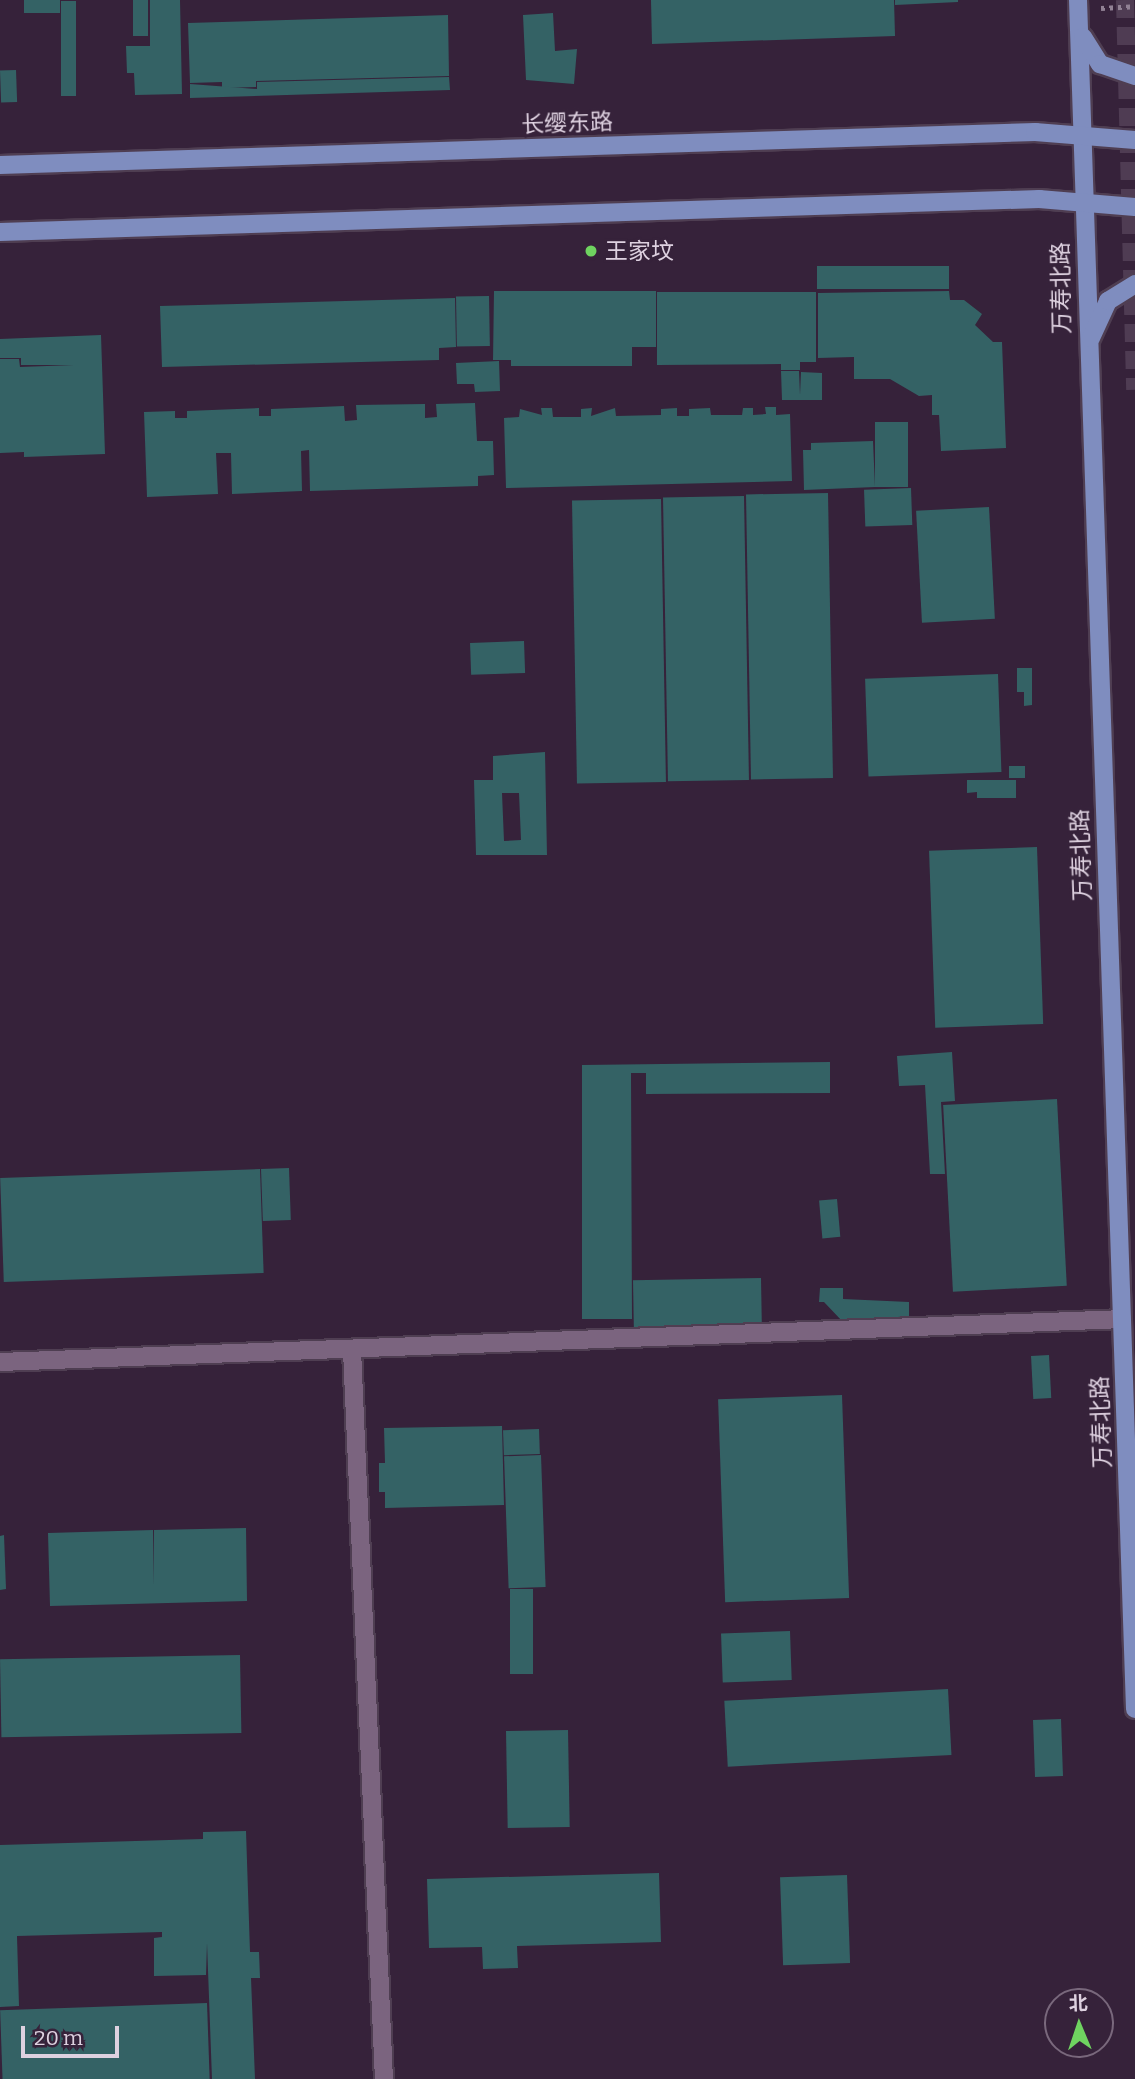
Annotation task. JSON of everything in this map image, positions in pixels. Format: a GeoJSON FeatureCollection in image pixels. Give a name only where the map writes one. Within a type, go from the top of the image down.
{"type":"FeatureCollection","features":[{"type":"Feature","properties":{"kind":"main road","name":"万寿北路"},"geometry":{"type":"LineString","coordinates":[[1078,0],[1086,136],[1084,202],[1087,366],[1135,1709]]}},
{"type":"Feature","properties":{"kind":"main road"},"geometry":{"type":"LineString","coordinates":[[1080,31],[1100,64],[1135,76]]}},
{"type":"Feature","properties":{"kind":"main road","name":"长缨东路"},"geometry":{"type":"LineString","coordinates":[[0,165],[1035,132],[1135,140]]}},
{"type":"Feature","properties":{"kind":"main road"},"geometry":{"type":"LineString","coordinates":[[0,232],[1012,200],[1135,207]]}},
{"type":"Feature","properties":{"kind":"main road"},"geometry":{"type":"LineString","coordinates":[[1087,366],[1097,317],[1108,301],[1135,284]]}},
{"type":"Feature","properties":{"kind":"street"},"geometry":{"type":"LineString","coordinates":[[0,1362],[1122,1319]]}},
{"type":"Feature","properties":{"kind":"street"},"geometry":{"type":"LineString","coordinates":[[352,1350],[384,2079]]}},
{"type":"Feature","properties":{"kind":"building"},"geometry":{"type":"Polygon","coordinates":[[[24,0],[60,0],[60,13],[24,13],[24,0]]]}},
{"type":"Feature","properties":{"kind":"building"},"geometry":{"type":"Polygon","coordinates":[[[133,0],[148,0],[148,36],[133,36],[133,0]]]}},
{"type":"Feature","properties":{"kind":"building"},"geometry":{"type":"Polygon","coordinates":[[[150,0],[180,0],[182,94],[135,95],[134,73],[127,73],[126,46],[150,46],[150,0]]]}},
{"type":"Feature","properties":{"kind":"building"},"geometry":{"type":"Polygon","coordinates":[[[651,0],[894,0],[895,36],[652,44],[651,0]]]}},
{"type":"Feature","properties":{"kind":"building"},"geometry":{"type":"Polygon","coordinates":[[[895,0],[958,0],[958,2],[895,5],[895,0]]]}},
{"type":"Feature","properties":{"kind":"building"},"geometry":{"type":"Polygon","coordinates":[[[61,1],[76,1],[76,96],[61,96],[61,1]]]}},
{"type":"Feature","properties":{"kind":"building"},"geometry":{"type":"Polygon","coordinates":[[[553,13],[555,51],[577,49],[574,84],[526,80],[523,15],[553,13]]]}},
{"type":"Feature","properties":{"kind":"building"},"geometry":{"type":"Polygon","coordinates":[[[448,15],[449,76],[256,81],[256,87],[222,88],[222,82],[190,83],[188,23],[448,15]]]}},
{"type":"Feature","properties":{"kind":"building"},"geometry":{"type":"Polygon","coordinates":[[[16,70],[17,102],[1,103],[0,71],[16,70]]]}},
{"type":"Feature","properties":{"kind":"building"},"geometry":{"type":"Polygon","coordinates":[[[449,77],[450,90],[190,98],[190,84],[257,89],[257,82],[449,77]]]}},
{"type":"Feature","properties":{"kind":"building"},"geometry":{"type":"Polygon","coordinates":[[[817,266],[949,266],[949,289],[817,289],[817,266]]]}},
{"type":"Feature","properties":{"kind":"building"},"geometry":{"type":"Polygon","coordinates":[[[494,291],[656,291],[656,347],[632,347],[632,366],[511,366],[511,360],[493,360],[494,291]]]}},
{"type":"Feature","properties":{"kind":"building"},"geometry":{"type":"Polygon","coordinates":[[[949,291],[950,300],[964,300],[982,314],[975,325],[993,342],[1002,342],[1006,448],[941,451],[939,415],[932,415],[932,395],[919,396],[890,379],[854,379],[854,357],[818,358],[818,293],[949,291]]]}},
{"type":"Feature","properties":{"kind":"building"},"geometry":{"type":"Polygon","coordinates":[[[657,292],[816,292],[816,362],[800,362],[800,370],[781,370],[781,364],[657,365],[657,292]]]}},
{"type":"Feature","properties":{"kind":"building"},"geometry":{"type":"Polygon","coordinates":[[[489,296],[490,346],[457,347],[456,297],[489,296]]]}},
{"type":"Feature","properties":{"kind":"building"},"geometry":{"type":"Polygon","coordinates":[[[455,298],[456,347],[439,348],[439,360],[162,367],[160,306],[455,298]]]}},
{"type":"Feature","properties":{"kind":"building"},"geometry":{"type":"Polygon","coordinates":[[[101,335],[105,454],[24,457],[24,452],[0,453],[0,359],[19,359],[20,367],[74,365],[21,365],[21,358],[0,358],[0,339],[101,335]]]}},
{"type":"Feature","properties":{"kind":"building"},"geometry":{"type":"Polygon","coordinates":[[[499,361],[500,391],[475,392],[474,384],[457,384],[456,363],[499,361]]]}},
{"type":"Feature","properties":{"kind":"building"},"geometry":{"type":"Polygon","coordinates":[[[781,371],[799,371],[800,395],[801,372],[822,373],[822,400],[782,400],[781,371]]]}},
{"type":"Feature","properties":{"kind":"building"},"geometry":{"type":"Polygon","coordinates":[[[475,403],[477,441],[493,441],[494,475],[478,476],[478,486],[310,491],[309,450],[301,451],[302,491],[232,494],[231,453],[216,453],[218,494],[147,497],[144,412],[175,411],[175,418],[187,418],[187,411],[259,408],[259,416],[271,416],[271,409],[344,406],[345,421],[357,420],[356,405],[425,404],[425,418],[437,417],[436,404],[475,403]]]}},
{"type":"Feature","properties":{"kind":"building"},"geometry":{"type":"Polygon","coordinates":[[[765,407],[776,407],[776,415],[790,414],[792,481],[506,488],[504,418],[519,417],[520,409],[542,415],[541,408],[552,408],[553,417],[581,417],[581,409],[592,408],[591,416],[615,408],[616,416],[661,415],[661,409],[677,408],[677,416],[689,416],[689,409],[710,408],[711,415],[742,415],[743,408],[753,408],[753,415],[766,414],[765,407]]]}},
{"type":"Feature","properties":{"kind":"building"},"geometry":{"type":"Polygon","coordinates":[[[875,422],[908,422],[908,487],[875,487],[875,422]]]}},
{"type":"Feature","properties":{"kind":"building"},"geometry":{"type":"Polygon","coordinates":[[[873,441],[875,487],[804,490],[803,450],[811,450],[811,443],[873,441]]]}},
{"type":"Feature","properties":{"kind":"building"},"geometry":{"type":"Polygon","coordinates":[[[911,488],[912,525],[865,527],[864,490],[911,488]]]}},
{"type":"Feature","properties":{"kind":"building"},"geometry":{"type":"Polygon","coordinates":[[[828,493],[833,778],[751,779],[746,494],[828,493]]]}},
{"type":"Feature","properties":{"kind":"building"},"geometry":{"type":"Polygon","coordinates":[[[744,496],[749,780],[668,781],[663,497],[744,496]]]}},
{"type":"Feature","properties":{"kind":"building"},"geometry":{"type":"Polygon","coordinates":[[[661,499],[666,782],[577,784],[572,501],[661,499]]]}},
{"type":"Feature","properties":{"kind":"building"},"geometry":{"type":"Polygon","coordinates":[[[989,507],[995,619],[922,623],[916,511],[989,507]]]}},
{"type":"Feature","properties":{"kind":"building"},"geometry":{"type":"Polygon","coordinates":[[[524,641],[525,673],[471,675],[470,643],[524,641]]]}},
{"type":"Feature","properties":{"kind":"building"},"geometry":{"type":"Polygon","coordinates":[[[1017,668],[1032,668],[1032,705],[1024,706],[1024,692],[1017,692],[1017,668]]]}},
{"type":"Feature","properties":{"kind":"building"},"geometry":{"type":"Polygon","coordinates":[[[998,674],[1001,772],[869,777],[865,679],[998,674]]]}},
{"type":"Feature","properties":{"kind":"building"},"geometry":{"type":"Polygon","coordinates":[[[545,752],[547,855],[476,855],[474,780],[493,780],[493,756],[545,752]],[[502,793],[504,841],[521,840],[519,793],[502,793]]]}},
{"type":"Feature","properties":{"kind":"building"},"geometry":{"type":"Polygon","coordinates":[[[1009,766],[1025,766],[1025,778],[1009,778],[1009,766]]]}},
{"type":"Feature","properties":{"kind":"building"},"geometry":{"type":"Polygon","coordinates":[[[967,780],[1016,780],[1016,798],[977,798],[977,792],[967,793],[967,780]]]}},
{"type":"Feature","properties":{"kind":"building"},"geometry":{"type":"Polygon","coordinates":[[[1037,847],[1043,1024],[935,1028],[929,851],[1037,847]]]}},
{"type":"Feature","properties":{"kind":"building"},"geometry":{"type":"Polygon","coordinates":[[[952,1052],[955,1101],[941,1102],[945,1174],[930,1174],[925,1085],[899,1086],[897,1056],[952,1052]]]}},
{"type":"Feature","properties":{"kind":"building"},"geometry":{"type":"Polygon","coordinates":[[[830,1062],[830,1093],[646,1094],[646,1073],[631,1073],[632,1319],[582,1319],[582,1065],[830,1062]]]}},
{"type":"Feature","properties":{"kind":"building"},"geometry":{"type":"Polygon","coordinates":[[[1057,1099],[1067,1286],[953,1292],[943,1105],[1057,1099]]]}},
{"type":"Feature","properties":{"kind":"building"},"geometry":{"type":"Polygon","coordinates":[[[289,1168],[291,1220],[263,1221],[261,1169],[289,1168]]]}},
{"type":"Feature","properties":{"kind":"building"},"geometry":{"type":"Polygon","coordinates":[[[260,1169],[264,1273],[4,1282],[0,1178],[260,1169]]]}},
{"type":"Feature","properties":{"kind":"building"},"geometry":{"type":"Polygon","coordinates":[[[837,1199],[840,1237],[822,1238],[819,1201],[837,1199]]]}},
{"type":"Feature","properties":{"kind":"building"},"geometry":{"type":"Polygon","coordinates":[[[761,1278],[762,1325],[634,1327],[633,1280],[761,1278]]]}},
{"type":"Feature","properties":{"kind":"building"},"geometry":{"type":"Polygon","coordinates":[[[820,1288],[843,1288],[843,1299],[909,1302],[909,1316],[843,1322],[824,1302],[819,1302],[820,1288]]]}},
{"type":"Feature","properties":{"kind":"building"},"geometry":{"type":"Polygon","coordinates":[[[1049,1355],[1051,1398],[1033,1399],[1031,1356],[1049,1355]]]}},
{"type":"Feature","properties":{"kind":"building"},"geometry":{"type":"Polygon","coordinates":[[[842,1395],[849,1598],[725,1602],[718,1399],[842,1395]]]}},
{"type":"Feature","properties":{"kind":"building"},"geometry":{"type":"Polygon","coordinates":[[[502,1426],[504,1505],[385,1508],[385,1492],[379,1492],[379,1463],[385,1463],[384,1428],[502,1426]]]}},
{"type":"Feature","properties":{"kind":"building"},"geometry":{"type":"Polygon","coordinates":[[[539,1429],[540,1454],[504,1455],[503,1430],[539,1429]]]}},
{"type":"Feature","properties":{"kind":"building"},"geometry":{"type":"Polygon","coordinates":[[[541,1455],[546,1587],[509,1588],[504,1456],[541,1455]]]}},
{"type":"Feature","properties":{"kind":"building"},"geometry":{"type":"Polygon","coordinates":[[[246,1528],[247,1601],[50,1606],[48,1533],[153,1530],[154,1586],[154,1530],[246,1528]]]}},
{"type":"Feature","properties":{"kind":"building"},"geometry":{"type":"Polygon","coordinates":[[[4,1535],[6,1589],[0,1590],[0,1536],[4,1535]]]}},
{"type":"Feature","properties":{"kind":"building"},"geometry":{"type":"Polygon","coordinates":[[[510,1589],[533,1589],[533,1674],[510,1674],[510,1589]]]}},
{"type":"Feature","properties":{"kind":"building"},"geometry":{"type":"Polygon","coordinates":[[[790,1631],[792,1680],[723,1682],[721,1633],[790,1631]]]}},
{"type":"Feature","properties":{"kind":"building"},"geometry":{"type":"Polygon","coordinates":[[[240,1655],[241,1733],[1,1737],[0,1659],[240,1655]]]}},
{"type":"Feature","properties":{"kind":"building"},"geometry":{"type":"Polygon","coordinates":[[[948,1689],[951,1755],[728,1767],[724,1701],[948,1689]]]}},
{"type":"Feature","properties":{"kind":"building"},"geometry":{"type":"Polygon","coordinates":[[[1061,1719],[1063,1776],[1035,1777],[1033,1720],[1061,1719]]]}},
{"type":"Feature","properties":{"kind":"building"},"geometry":{"type":"Polygon","coordinates":[[[568,1730],[570,1827],[508,1828],[506,1731],[568,1730]]]}},
{"type":"Feature","properties":{"kind":"building"},"geometry":{"type":"Polygon","coordinates":[[[246,1831],[250,1952],[259,1952],[260,1978],[251,1978],[255,2079],[212,2079],[207,1943],[206,1975],[154,1976],[154,1938],[162,1937],[162,1932],[17,1936],[19,2006],[0,2007],[0,1845],[203,1839],[203,1832],[246,1831]]]}},
{"type":"Feature","properties":{"kind":"building"},"geometry":{"type":"Polygon","coordinates":[[[659,1873],[661,1942],[517,1946],[518,1968],[483,1969],[482,1947],[429,1948],[427,1879],[659,1873]]]}},
{"type":"Feature","properties":{"kind":"building"},"geometry":{"type":"Polygon","coordinates":[[[847,1875],[850,1963],[783,1965],[780,1877],[847,1875]]]}},
{"type":"Feature","properties":{"kind":"building"},"geometry":{"type":"Polygon","coordinates":[[[207,2003],[210,2079],[3,2079],[0,2010],[207,2003]]]}},
{"type":"Feature","properties":{"kind":"tunnel"},"geometry":{"type":"LineString","coordinates":[[1125,0],[1135,390]]}},
{"type":"Feature","properties":{"kind":"place","name":"王家坟"},"geometry":{"type":"Point","coordinates":[591,251]}}]}
